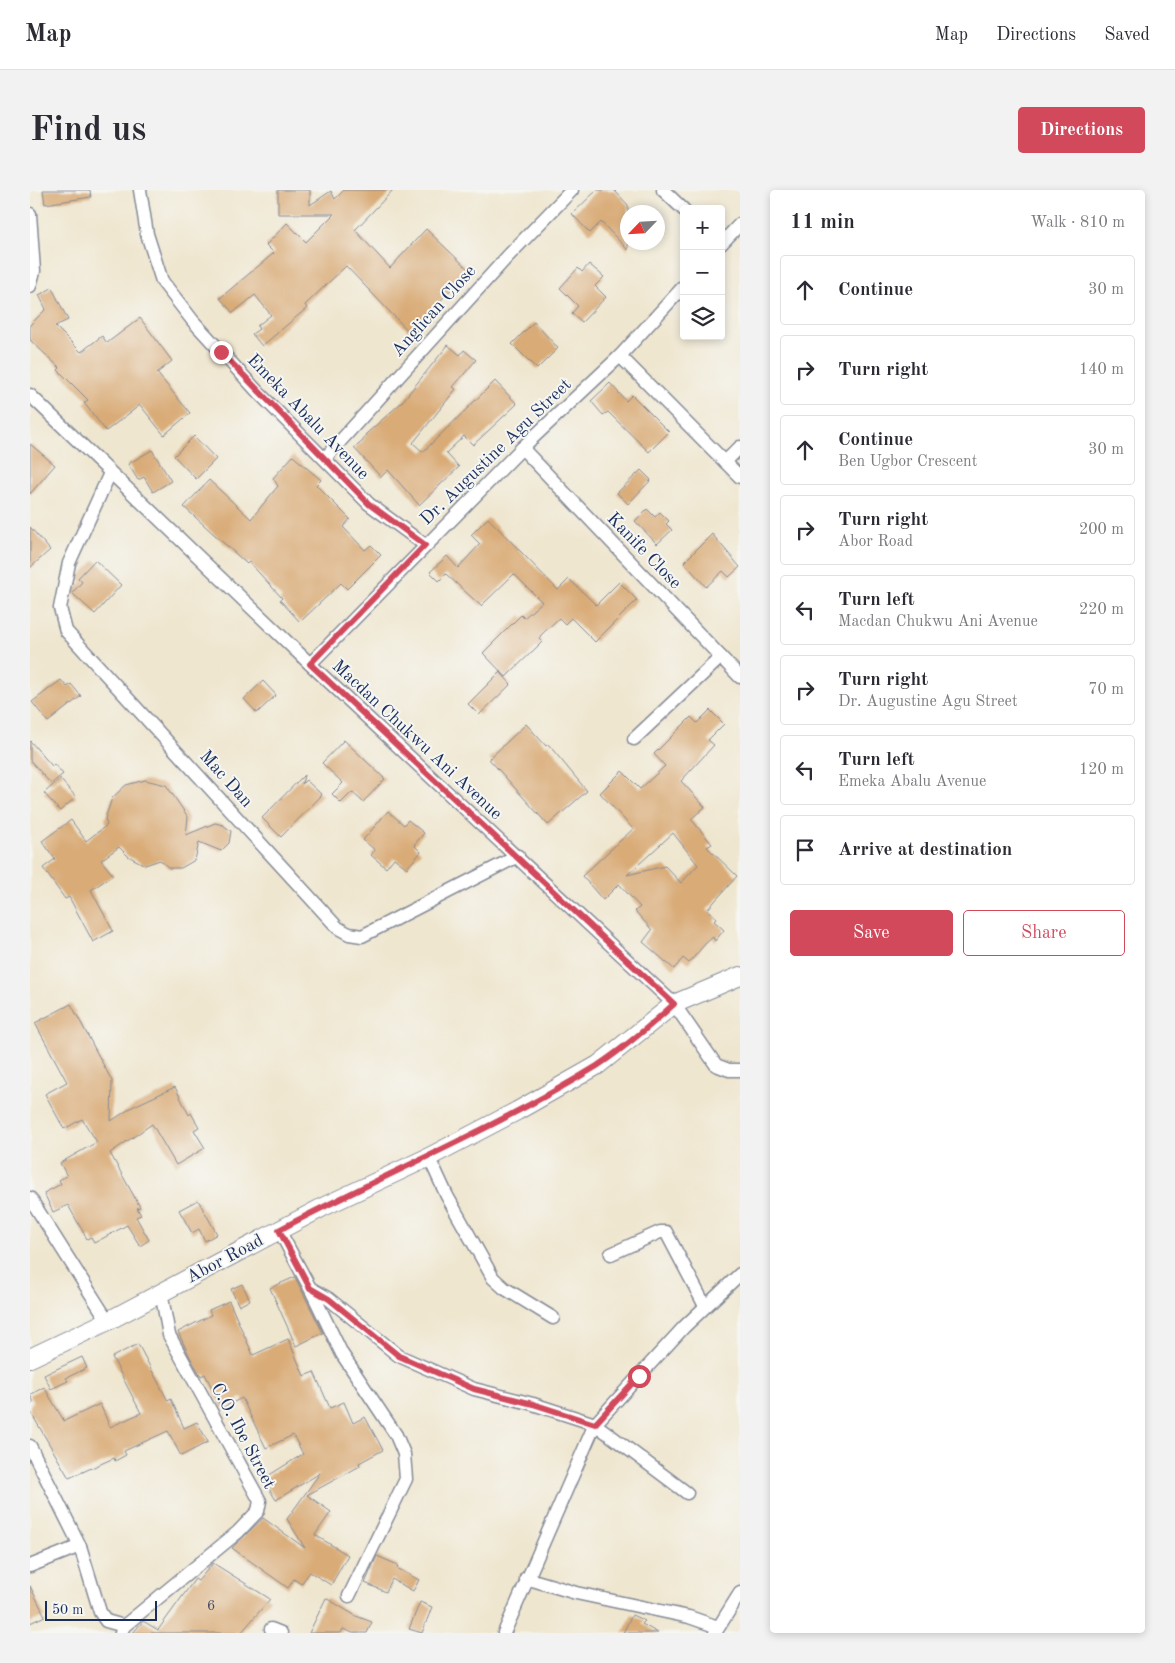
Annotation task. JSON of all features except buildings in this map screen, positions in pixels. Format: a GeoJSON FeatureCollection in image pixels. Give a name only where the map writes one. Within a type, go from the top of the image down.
{"type":"FeatureCollection","features":[{"type":"Feature","properties":{"kind":"street","name":"Emeka Abalu Avenue"},"geometry":{"type":"LineString","coordinates":[[140,190],[147,234],[162,281],[193,322],[369,504],[425,545]]}},
{"type":"Feature","properties":{"kind":"street","name":"Anglican Close"},"geometry":{"type":"LineString","coordinates":[[325,458],[501,264],[572,190]]}},
{"type":"Feature","properties":{"kind":"street"},"geometry":{"type":"LineString","coordinates":[[663,190],[680,206]]}},
{"type":"Feature","properties":{"kind":"street"},"geometry":{"type":"LineString","coordinates":[[30,214],[34,271],[30,286]]}},
{"type":"Feature","properties":{"kind":"street"},"geometry":{"type":"LineString","coordinates":[[725,240],[740,224]]}},
{"type":"Feature","properties":{"kind":"street","name":"Dr. Augustine Agu Street"},"geometry":{"type":"LineString","coordinates":[[310,664],[522,448],[620,356],[680,290]]}},
{"type":"Feature","properties":{"kind":"street"},"geometry":{"type":"LineString","coordinates":[[620,356],[740,478]]}},
{"type":"Feature","properties":{"kind":"street","name":"Macdan Chukwu Ani Avenue"},"geometry":{"type":"LineString","coordinates":[[30,395],[310,664],[518,856],[674,1004],[716,1065],[729,1070],[740,1070]]}},
{"type":"Feature","properties":{"kind":"street"},"geometry":{"type":"LineString","coordinates":[[725,462],[740,447]]}},
{"type":"Feature","properties":{"kind":"street","name":"Kanife Close"},"geometry":{"type":"LineString","coordinates":[[522,448],[740,677]]}},
{"type":"Feature","properties":{"kind":"street","name":"Mac Dan"},"geometry":{"type":"LineString","coordinates":[[110,473],[68,563],[60,608],[66,631],[338,928],[349,934],[362,936],[518,856]]}},
{"type":"Feature","properties":{"kind":"street"},"geometry":{"type":"LineString","coordinates":[[634,739],[721,657]]}},
{"type":"Feature","properties":{"kind":"street","name":"Abor Road"},"geometry":{"type":"LineString","coordinates":[[30,1358],[108,1321],[325,1206],[429,1158],[598,1065],[674,1004],[740,976]]}},
{"type":"Feature","properties":{"kind":"street"},"geometry":{"type":"LineString","coordinates":[[429,1158],[447,1196],[493,1278],[504,1288],[553,1318]]}},
{"type":"Feature","properties":{"kind":"street"},"geometry":{"type":"LineString","coordinates":[[30,1198],[108,1321]]}},
{"type":"Feature","properties":{"kind":"street"},"geometry":{"type":"LineString","coordinates":[[279,1230],[342,1354],[396,1435],[404,1454],[406,1479],[349,1596]]}},
{"type":"Feature","properties":{"kind":"street"},"geometry":{"type":"LineString","coordinates":[[611,1254],[660,1232],[666,1232],[705,1306]]}},
{"type":"Feature","properties":{"kind":"street"},"geometry":{"type":"LineString","coordinates":[[504,1633],[526,1578],[595,1424],[705,1306],[740,1274]]}},
{"type":"Feature","properties":{"kind":"street"},"geometry":{"type":"LineString","coordinates":[[310,1288],[329,1299],[399,1356],[474,1389],[533,1404],[595,1424],[687,1493]]}},
{"type":"Feature","properties":{"kind":"street","name":"C.O. Ibe Street"},"geometry":{"type":"LineString","coordinates":[[123,1630],[238,1532],[258,1511],[260,1501],[169,1335],[161,1292]]}},
{"type":"Feature","properties":{"kind":"street"},"geometry":{"type":"LineString","coordinates":[[30,1446],[80,1546],[100,1612],[106,1621],[123,1630]]}},
{"type":"Feature","properties":{"kind":"street"},"geometry":{"type":"LineString","coordinates":[[30,1566],[80,1546]]}},
{"type":"Feature","properties":{"kind":"street"},"geometry":{"type":"LineString","coordinates":[[526,1578],[576,1593],[656,1609],[716,1630],[738,1601]]}},
{"type":"Feature","properties":{"kind":"route"},"geometry":{"type":"LineString","coordinates":[[221,352],[369,504],[425,545],[310,664],[518,856],[674,1004],[646,1029],[598,1065],[429,1158],[325,1206],[279,1230],[310,1288],[329,1299],[369,1334],[399,1356],[474,1389],[533,1404],[595,1424],[639,1376]]}}]}
